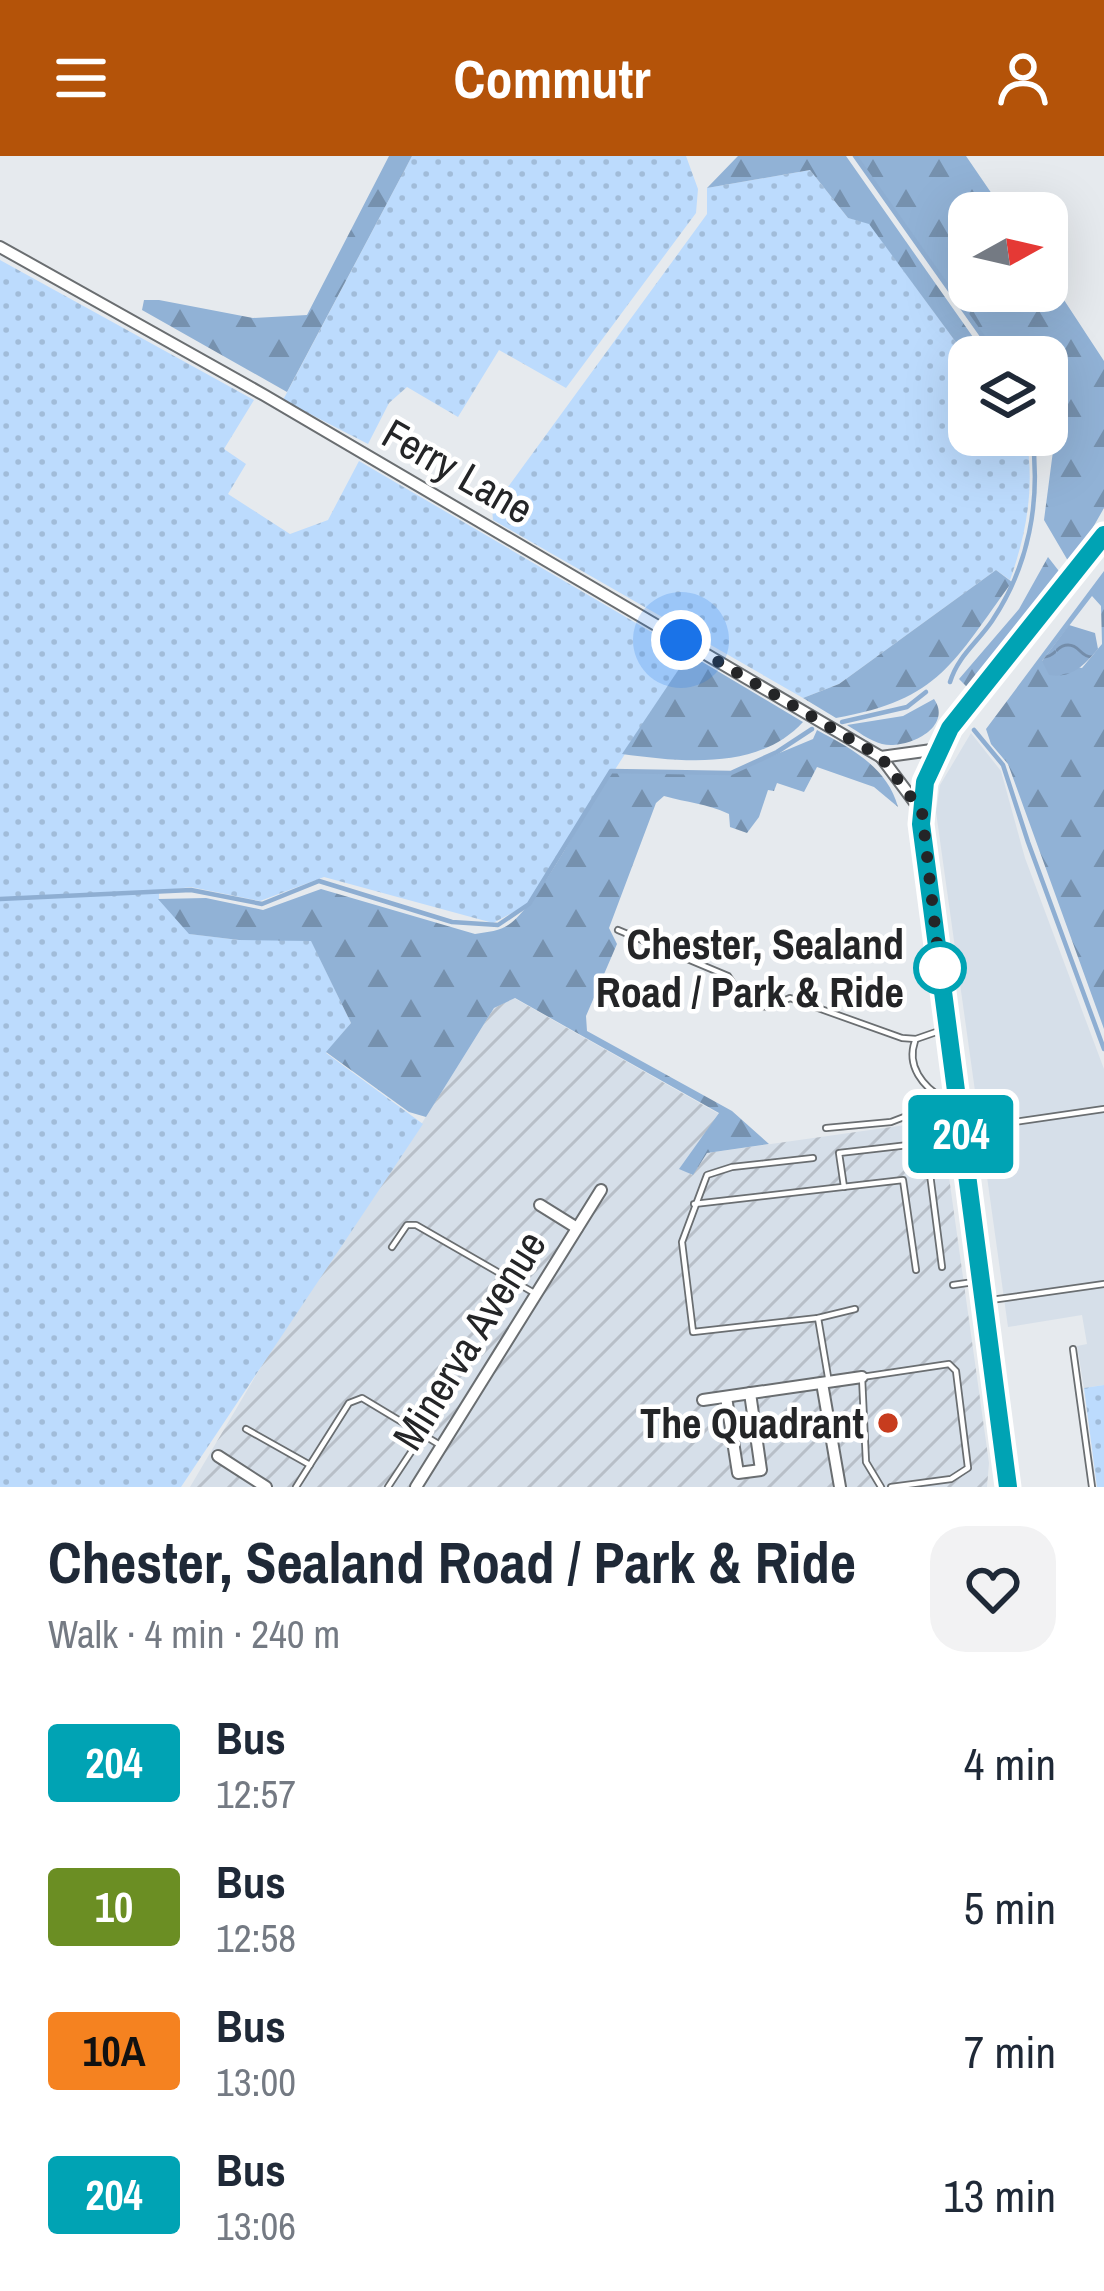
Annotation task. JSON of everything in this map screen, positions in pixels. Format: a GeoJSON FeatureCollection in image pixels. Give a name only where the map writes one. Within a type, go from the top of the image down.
{"type":"FeatureCollection","features":[{"type":"Feature","properties":{"kind":"main road"},"geometry":{"type":"LineString","coordinates":[[1008,1487],[960,1130],[950,1099],[948,1029],[922,812],[925,782],[950,728],[1104,535]]}},
{"type":"Feature","properties":{"kind":"street","name":"Ferry Lane"},"geometry":{"type":"LineString","coordinates":[[0,248],[264,395],[881,757],[922,812]]}},
{"type":"Feature","properties":{"kind":"street"},"geometry":{"type":"LineString","coordinates":[[881,757],[939,749]]}},
{"type":"Feature","properties":{"kind":"street","name":"Minerva Avenue"},"geometry":{"type":"LineString","coordinates":[[416,1487],[601,1190]]}},
{"type":"Feature","properties":{"kind":"street","name":"Minerva Avenue"},"geometry":{"type":"LineString","coordinates":[[540,1205],[578,1228]]}},
{"type":"Feature","properties":{"kind":"street"},"geometry":{"type":"LineString","coordinates":[[703,1400],[862,1377]]}},
{"type":"Feature","properties":{"kind":"street"},"geometry":{"type":"LineString","coordinates":[[826,1383],[840,1487]]}},
{"type":"Feature","properties":{"kind":"street"},"geometry":{"type":"LineString","coordinates":[[726,1397],[738,1473],[761,1470],[750,1393]]}},
{"type":"Feature","properties":{"kind":"street"},"geometry":{"type":"LineString","coordinates":[[218,1456],[266,1487]]}},
{"type":"Feature","properties":{"kind":"lane"},"geometry":{"type":"LineString","coordinates":[[618,930],[728,976],[747,1005],[770,1007],[790,998],[881,1033],[916,1040],[948,1029]]}},
{"type":"Feature","properties":{"kind":"lane"},"geometry":{"type":"LineString","coordinates":[[916,1040],[911,1058],[914,1069],[932,1092],[950,1099]]}},
{"type":"Feature","properties":{"kind":"lane"},"geometry":{"type":"LineString","coordinates":[[826,1128],[891,1122],[950,1099]]}},
{"type":"Feature","properties":{"kind":"lane"},"geometry":{"type":"LineString","coordinates":[[960,1130],[1104,1109]]}},
{"type":"Feature","properties":{"kind":"lane"},"geometry":{"type":"LineString","coordinates":[[844,1187],[839,1153],[926,1143],[942,1267]]}},
{"type":"Feature","properties":{"kind":"lane"},"geometry":{"type":"LineString","coordinates":[[813,1158],[712,1171],[694,1204],[682,1242],[694,1333],[855,1309]]}},
{"type":"Feature","properties":{"kind":"lane"},"geometry":{"type":"LineString","coordinates":[[694,1204],[903,1180],[916,1270]]}},
{"type":"Feature","properties":{"kind":"lane"},"geometry":{"type":"LineString","coordinates":[[392,1247],[400,1231],[416,1225],[536,1294]]}},
{"type":"Feature","properties":{"kind":"lane"},"geometry":{"type":"LineString","coordinates":[[952,1285],[979,1281]]}},
{"type":"Feature","properties":{"kind":"lane"},"geometry":{"type":"LineString","coordinates":[[982,1301],[1104,1284]]}},
{"type":"Feature","properties":{"kind":"lane"},"geometry":{"type":"LineString","coordinates":[[818,1318],[826,1383]]}},
{"type":"Feature","properties":{"kind":"lane"},"geometry":{"type":"LineString","coordinates":[[1073,1349],[1092,1487]]}},
{"type":"Feature","properties":{"kind":"lane"},"geometry":{"type":"LineString","coordinates":[[881,1487],[866,1462],[862,1377],[949,1364],[956,1371],[968,1468],[952,1479],[891,1487]]}},
{"type":"Feature","properties":{"kind":"lane"},"geometry":{"type":"LineString","coordinates":[[296,1487],[349,1403],[362,1398],[441,1446]]}},
{"type":"Feature","properties":{"kind":"lane"},"geometry":{"type":"LineString","coordinates":[[246,1429],[310,1465]]}},
{"type":"Feature","properties":{"kind":"lane"},"geometry":{"type":"LineString","coordinates":[[388,1487],[423,1434]]}},
{"type":"Feature","properties":{"kind":"shaded area"},"geometry":{"type":"Polygon","coordinates":[[[412,156],[686,156],[698,189],[696,213],[566,388],[499,350],[458,417],[407,387],[389,403],[368,444],[283,400],[412,156]]]}},
{"type":"Feature","properties":{"kind":"shaded area"},"geometry":{"type":"Polygon","coordinates":[[[810,170],[848,218],[869,223],[951,336],[948,456],[1028,456],[1025,526],[1010,580],[996,570],[839,684],[803,698],[493,520],[492,509],[707,214],[707,188],[810,170]]]}},
{"type":"Feature","properties":{"kind":"shaded area"},"geometry":{"type":"Polygon","coordinates":[[[0,260],[254,400],[224,449],[246,464],[228,494],[290,534],[328,520],[359,461],[689,654],[529,904],[493,923],[324,877],[260,901],[191,887],[159,891],[159,899],[190,934],[311,940],[351,1023],[326,1053],[423,1124],[181,1487],[0,1487],[0,260]]]}},
{"type":"Feature","properties":{"kind":"shaded area"},"geometry":{"type":"Polygon","coordinates":[[[971,733],[1001,771],[1025,858],[1104,1069],[1104,1385],[1084,1388],[1077,1346],[1087,1344],[1082,1315],[1008,1327],[936,812],[940,785],[971,733]]]}},
{"type":"Feature","properties":{"kind":"shaded area"},"geometry":{"type":"Polygon","coordinates":[[[514,998],[719,1114],[680,1168],[692,1175],[707,1153],[941,1120],[989,1463],[987,1487],[190,1487],[281,1333],[494,1008],[514,998]]]}},
{"type":"Feature","properties":{"kind":"shaded area"},"geometry":{"type":"Polygon","coordinates":[[[1104,1385],[1104,1487],[1097,1487],[1084,1388],[1104,1385]]]}},
{"type":"Feature","properties":{"kind":"green space"},"geometry":{"type":"Polygon","coordinates":[[[389,156],[412,156],[287,392],[142,310],[144,300],[159,300],[253,318],[307,315],[389,156]]]}},
{"type":"Feature","properties":{"kind":"green space"},"geometry":{"type":"Polygon","coordinates":[[[738,156],[846,156],[948,301],[948,312],[955,312],[972,336],[951,336],[869,224],[848,218],[810,170],[707,188],[738,156]]]}},
{"type":"Feature","properties":{"kind":"green space"},"geometry":{"type":"Polygon","coordinates":[[[855,156],[966,156],[991,192],[948,192],[948,288],[855,156]]]}},
{"type":"Feature","properties":{"kind":"green space"},"geometry":{"type":"Polygon","coordinates":[[[1068,306],[1104,361],[1104,508],[1071,566],[1044,520],[1052,456],[1068,456],[1068,336],[982,336],[965,312],[1068,312],[1068,306]]]}},
{"type":"Feature","properties":{"kind":"green space"},"geometry":{"type":"Polygon","coordinates":[[[1048,557],[1062,575],[968,688],[959,679],[1019,609],[1048,557]]]}},
{"type":"Feature","properties":{"kind":"green space"},"geometry":{"type":"Polygon","coordinates":[[[996,570],[1012,582],[958,655],[922,688],[871,710],[836,718],[803,698],[839,684],[996,570]]]}},
{"type":"Feature","properties":{"kind":"green space"},"geometry":{"type":"Polygon","coordinates":[[[1104,571],[1104,1029],[1008,764],[991,744],[986,729],[1104,571]],[[1092,596],[1042,661],[1082,668],[1102,644],[1101,606],[1092,596]]]}},
{"type":"Feature","properties":{"kind":"green space"},"geometry":{"type":"Polygon","coordinates":[[[689,654],[803,722],[785,738],[742,756],[694,760],[622,754],[689,654]]]}},
{"type":"Feature","properties":{"kind":"green space"},"geometry":{"type":"Polygon","coordinates":[[[934,699],[938,719],[933,728],[903,744],[877,743],[847,725],[903,716],[934,699]]]}},
{"type":"Feature","properties":{"kind":"green space"},"geometry":{"type":"Polygon","coordinates":[[[817,730],[877,770],[898,807],[874,787],[817,767],[804,792],[777,783],[774,791],[768,790],[759,817],[747,833],[730,827],[729,814],[664,796],[656,803],[609,928],[617,944],[586,1016],[587,1031],[732,1111],[769,1144],[707,1153],[693,1175],[679,1169],[719,1113],[515,998],[494,1008],[426,1117],[409,1112],[326,1052],[351,1023],[311,941],[189,934],[158,899],[206,898],[263,910],[321,889],[475,934],[494,931],[511,923],[536,895],[611,771],[731,773],[813,739],[817,730]]]}},
{"type":"Feature","properties":{"kind":"water"},"geometry":{"type":"Polygon","coordinates":[[[1069,625],[1095,633],[1098,649],[1071,673],[1049,675],[1042,661],[1069,625]]]}},
{"type":"Feature","properties":{"kind":"waterway"},"geometry":{"type":"LineString","coordinates":[[855,156],[982,336]]}},
{"type":"Feature","properties":{"kind":"waterway"},"geometry":{"type":"LineString","coordinates":[[950,682],[1015,578],[1033,508],[1034,456]]}},
{"type":"Feature","properties":{"kind":"waterway"},"geometry":{"type":"LineString","coordinates":[[842,722],[907,707],[926,692]]}},
{"type":"Feature","properties":{"kind":"waterway"},"geometry":{"type":"LineString","coordinates":[[0,899],[191,890],[262,904],[319,881],[452,922],[498,925],[529,904],[611,771],[731,773],[812,729]]}},
{"type":"Feature","properties":{"kind":"waterway"},"geometry":{"type":"LineString","coordinates":[[974,730],[1003,765],[1104,1049]]}},
{"type":"Feature","properties":{"kind":"bus line","name":"204"},"geometry":{"type":"LineString","coordinates":[[1008,1487],[921,824],[925,782],[950,728],[1104,535]]}},
{"type":"Feature","properties":{"kind":"place","name":"Chester, Sealand Road / Park & Ride"},"geometry":{"type":"Point","coordinates":[940,968]}},
{"type":"Feature","properties":{"kind":"place","name":"The Quadrant"},"geometry":{"type":"Point","coordinates":[888,1423]}},
{"type":"Feature","properties":{"kind":"route"},"geometry":{"type":"LineString","coordinates":[[681,640],[881,757],[922,812],[942,988],[940,968]]}}]}
